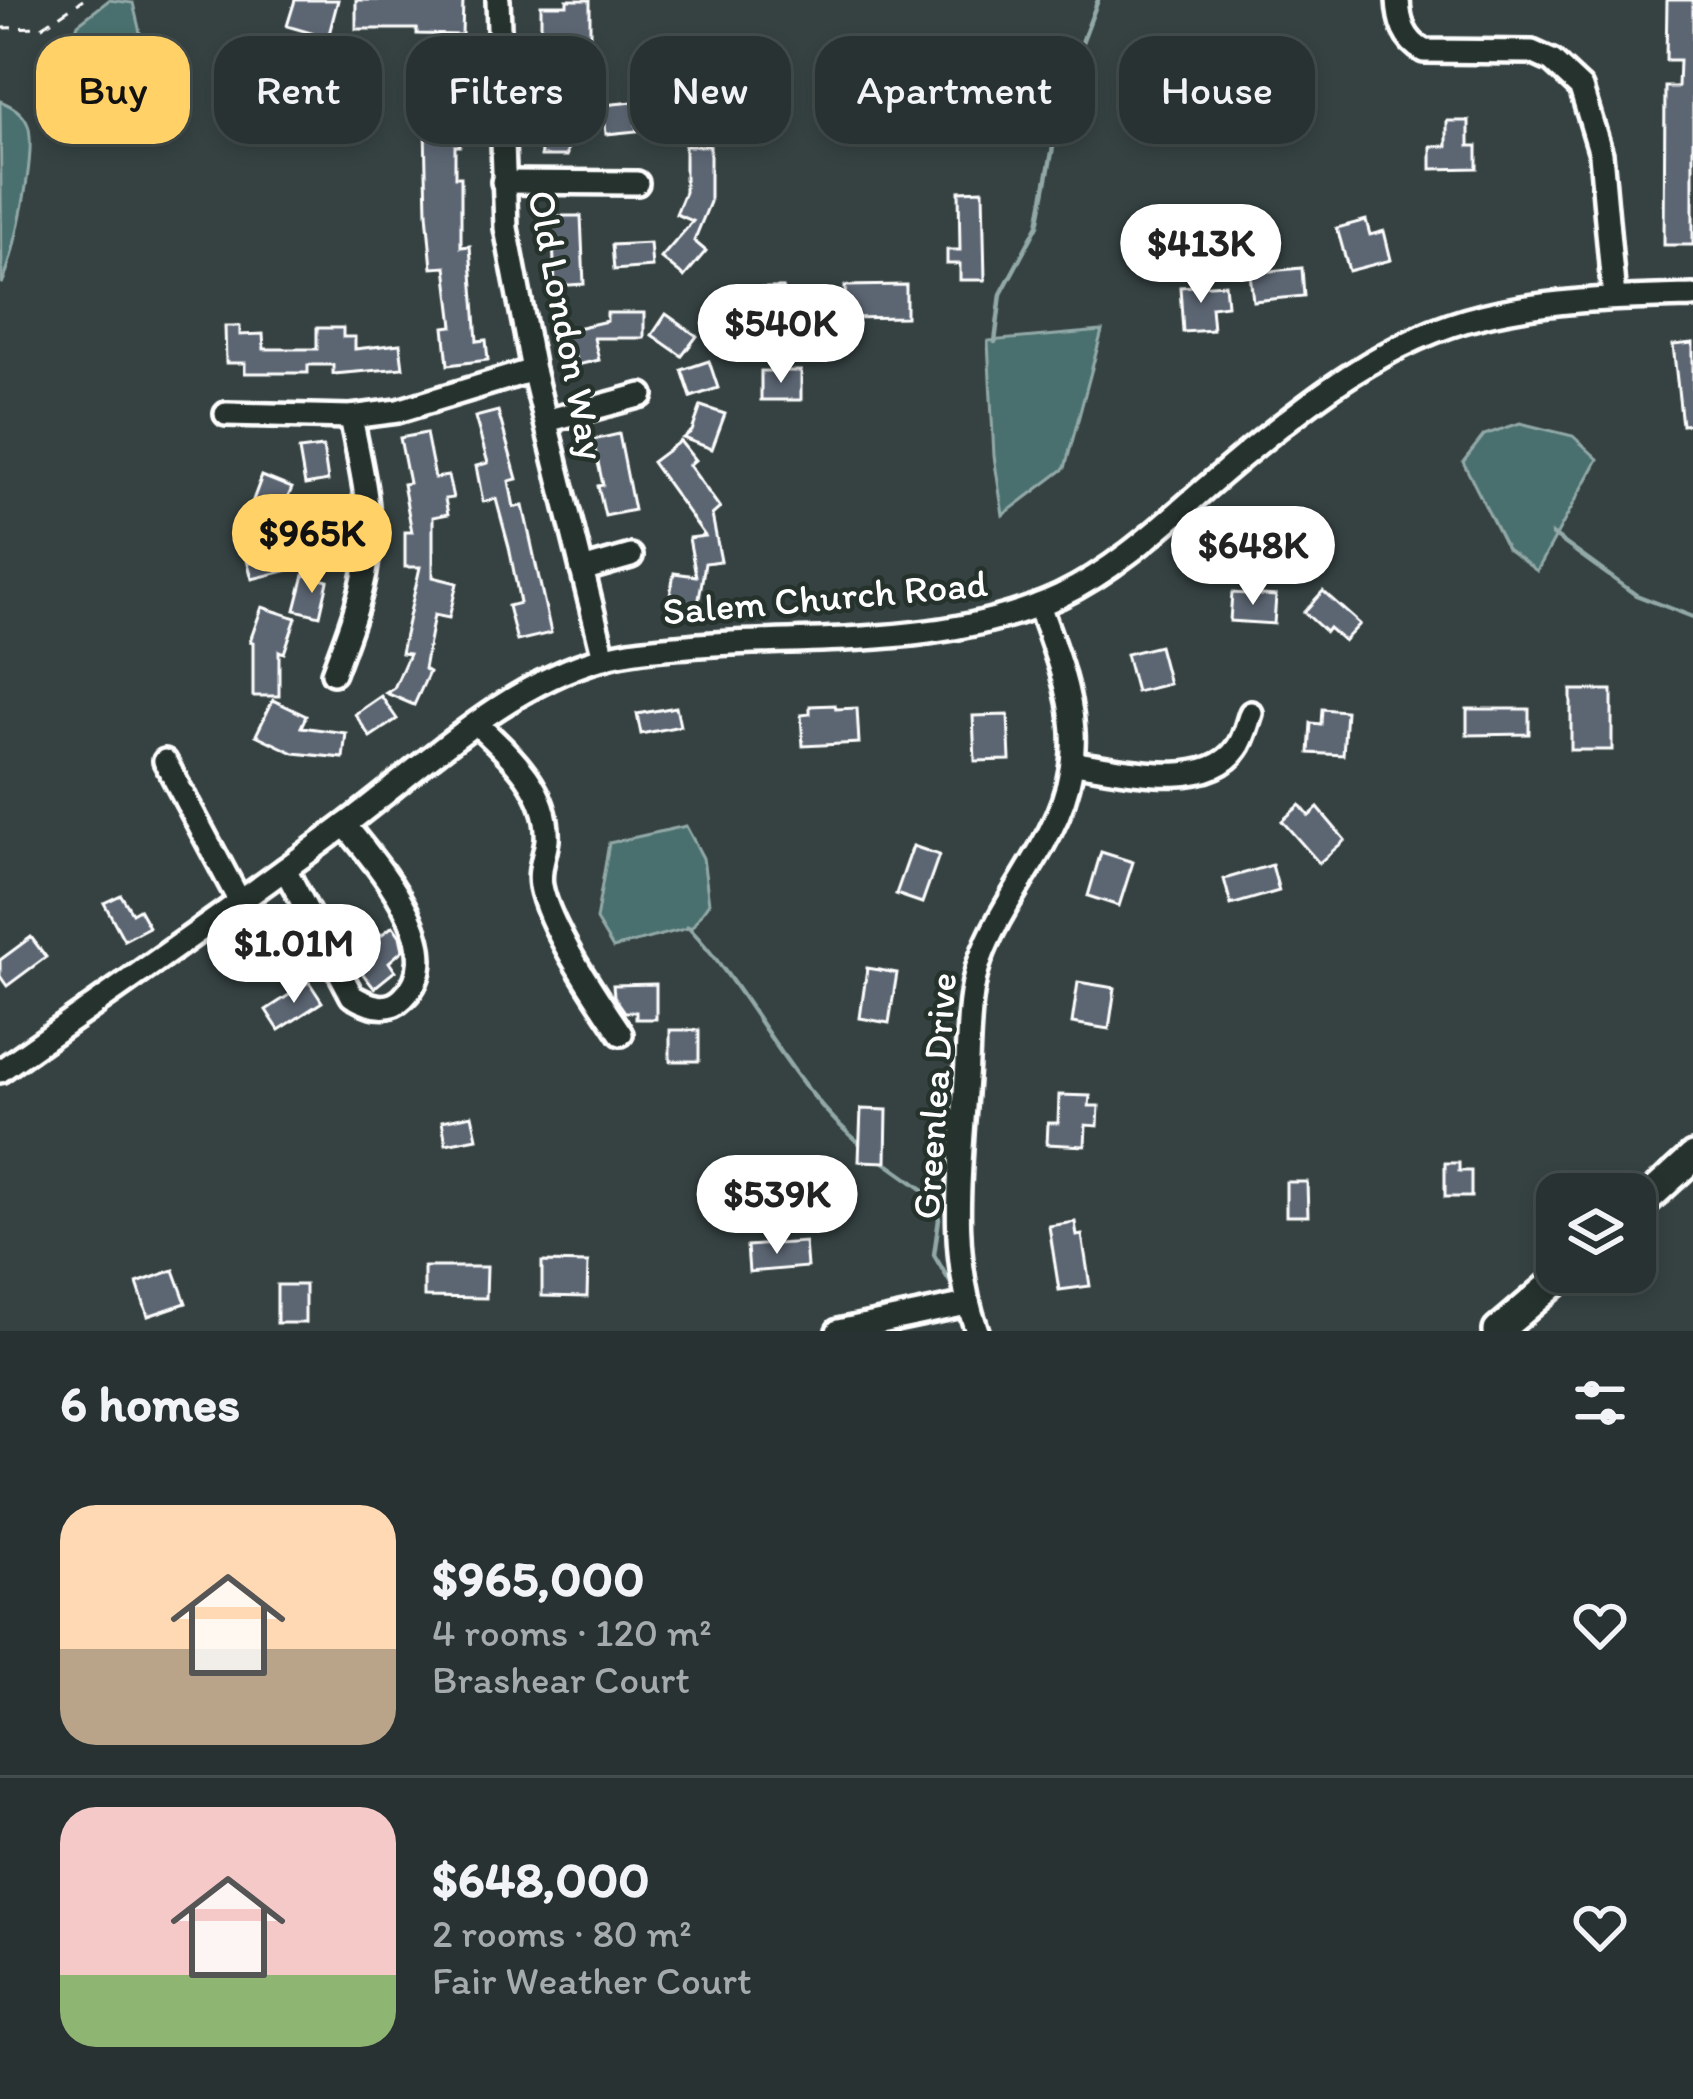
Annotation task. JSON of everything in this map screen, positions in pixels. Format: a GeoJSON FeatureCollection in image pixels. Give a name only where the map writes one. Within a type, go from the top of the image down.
{"type":"FeatureCollection","features":[{"type":"Feature","properties":{"kind":"main road"},"geometry":{"type":"LineString","coordinates":[[1656,1191],[1693,1157]]}},
{"type":"Feature","properties":{"kind":"main road"},"geometry":{"type":"LineString","coordinates":[[1498,1331],[1542,1293]]}},
{"type":"Feature","properties":{"kind":"street","name":"Old London Way"},"geometry":{"type":"LineString","coordinates":[[499,0],[506,228],[533,370],[604,658]]}},
{"type":"Feature","properties":{"kind":"street"},"geometry":{"type":"LineString","coordinates":[[1398,0],[1400,26],[1424,51],[1532,52],[1552,61],[1581,88],[1601,154],[1613,298]]}},
{"type":"Feature","properties":{"kind":"street"},"geometry":{"type":"LineString","coordinates":[[503,182],[637,183]]}},
{"type":"Feature","properties":{"kind":"street","name":"Salem Church Road"},"geometry":{"type":"LineString","coordinates":[[0,1071],[240,902],[477,724],[539,685],[604,658],[656,649],[958,628],[1039,604],[1100,572],[1296,413],[1417,338],[1478,316],[1534,306],[1693,296]]}},
{"type":"Feature","properties":{"kind":"street"},"geometry":{"type":"LineString","coordinates":[[226,414],[351,417],[442,401],[533,370]]}},
{"type":"Feature","properties":{"kind":"street"},"geometry":{"type":"LineString","coordinates":[[546,421],[642,395]]}},
{"type":"Feature","properties":{"kind":"street"},"geometry":{"type":"LineString","coordinates":[[333,673],[359,596],[368,549],[368,504],[351,417]]}},
{"type":"Feature","properties":{"kind":"street"},"geometry":{"type":"LineString","coordinates":[[582,570],[631,556]]}},
{"type":"Feature","properties":{"kind":"street","name":"Greenlea Drive"},"geometry":{"type":"LineString","coordinates":[[976,1331],[959,1257],[958,1196],[971,995],[981,957],[1046,842],[1075,763],[1073,712],[1039,604]]}},
{"type":"Feature","properties":{"kind":"street"},"geometry":{"type":"LineString","coordinates":[[1075,763],[1157,775],[1208,769],[1238,748],[1251,713]]}},
{"type":"Feature","properties":{"kind":"street"},"geometry":{"type":"LineString","coordinates":[[477,724],[518,762],[544,812],[547,838],[541,888],[564,939],[621,1034]]}},
{"type":"Feature","properties":{"kind":"street"},"geometry":{"type":"LineString","coordinates":[[165,761],[240,902]]}},
{"type":"Feature","properties":{"kind":"street"},"geometry":{"type":"LineString","coordinates":[[285,869],[352,996],[378,1007],[402,1000],[413,986],[418,965],[416,931],[385,875],[344,825]]}},
{"type":"Feature","properties":{"kind":"street"},"geometry":{"type":"LineString","coordinates":[[838,1331],[967,1304]]}},
{"type":"Feature","properties":{"kind":"path"},"geometry":{"type":"LineString","coordinates":[[0,28],[42,26],[83,0]]}},
{"type":"Feature","properties":{"kind":"water"},"geometry":{"type":"Polygon","coordinates":[[[109,0],[133,3],[141,36],[74,36],[78,24],[109,0]]]}},
{"type":"Feature","properties":{"kind":"water"},"geometry":{"type":"Polygon","coordinates":[[[0,101],[23,116],[30,138],[23,204],[2,284],[0,101]]]}},
{"type":"Feature","properties":{"kind":"water"},"geometry":{"type":"Polygon","coordinates":[[[1102,331],[1065,468],[1003,515],[994,456],[988,341],[1102,331]]]}},
{"type":"Feature","properties":{"kind":"water"},"geometry":{"type":"Polygon","coordinates":[[[1520,423],[1573,436],[1598,459],[1537,571],[1507,549],[1463,462],[1484,435],[1520,423]]]}},
{"type":"Feature","properties":{"kind":"water"},"geometry":{"type":"Polygon","coordinates":[[[686,826],[703,858],[709,903],[692,927],[613,948],[596,920],[609,843],[686,826]]]}},
{"type":"Feature","properties":{"kind":"building"},"geometry":{"type":"Polygon","coordinates":[[[295,0],[338,0],[329,36],[287,26],[295,0]]]}},
{"type":"Feature","properties":{"kind":"building"},"geometry":{"type":"Polygon","coordinates":[[[356,0],[463,0],[462,35],[356,29],[356,0]]]}},
{"type":"Feature","properties":{"kind":"building"},"geometry":{"type":"Polygon","coordinates":[[[567,0],[590,0],[590,36],[541,35],[541,5],[567,5],[567,0]]]}},
{"type":"Feature","properties":{"kind":"building"},"geometry":{"type":"Polygon","coordinates":[[[1667,0],[1693,0],[1693,245],[1664,245],[1665,87],[1678,87],[1679,60],[1666,60],[1667,0]]]}},
{"type":"Feature","properties":{"kind":"building"},"geometry":{"type":"Polygon","coordinates":[[[630,102],[630,132],[606,134],[606,105],[630,102]]]}},
{"type":"Feature","properties":{"kind":"building"},"geometry":{"type":"Polygon","coordinates":[[[1447,121],[1469,121],[1469,146],[1477,146],[1477,168],[1431,169],[1431,146],[1447,146],[1447,121]]]}},
{"type":"Feature","properties":{"kind":"building"},"geometry":{"type":"Polygon","coordinates":[[[425,144],[460,144],[455,146],[455,177],[461,177],[461,247],[470,246],[477,341],[486,340],[488,360],[448,365],[444,327],[453,326],[446,267],[432,268],[425,144]]]}},
{"type":"Feature","properties":{"kind":"building"},"geometry":{"type":"Polygon","coordinates":[[[540,144],[567,144],[567,156],[541,156],[540,144]]]}},
{"type":"Feature","properties":{"kind":"building"},"geometry":{"type":"Polygon","coordinates":[[[685,146],[710,146],[710,202],[694,241],[706,251],[684,277],[661,258],[693,221],[676,214],[685,192],[685,146]]]}},
{"type":"Feature","properties":{"kind":"building"},"geometry":{"type":"Polygon","coordinates":[[[983,190],[985,280],[960,280],[960,264],[947,264],[947,250],[960,250],[959,191],[983,190]]]}},
{"type":"Feature","properties":{"kind":"building"},"geometry":{"type":"Polygon","coordinates":[[[552,216],[581,216],[584,284],[555,286],[552,216]]]}},
{"type":"Feature","properties":{"kind":"building"},"geometry":{"type":"Polygon","coordinates":[[[1366,220],[1370,235],[1384,231],[1391,260],[1349,271],[1337,228],[1366,220]]]}},
{"type":"Feature","properties":{"kind":"building"},"geometry":{"type":"Polygon","coordinates":[[[650,243],[652,267],[614,270],[612,245],[650,243]]]}},
{"type":"Feature","properties":{"kind":"building"},"geometry":{"type":"Polygon","coordinates":[[[1302,268],[1304,296],[1253,301],[1250,273],[1302,268]]]}},
{"type":"Feature","properties":{"kind":"building"},"geometry":{"type":"Polygon","coordinates":[[[1225,284],[1227,305],[1211,307],[1213,330],[1183,332],[1180,287],[1225,284]]]}},
{"type":"Feature","properties":{"kind":"building"},"geometry":{"type":"Polygon","coordinates":[[[906,285],[906,317],[846,318],[845,286],[906,285]]]}},
{"type":"Feature","properties":{"kind":"building"},"geometry":{"type":"Polygon","coordinates":[[[762,288],[783,288],[783,325],[762,325],[762,288]]]}},
{"type":"Feature","properties":{"kind":"building"},"geometry":{"type":"Polygon","coordinates":[[[607,313],[644,313],[644,338],[594,338],[599,360],[577,365],[575,357],[561,361],[555,333],[607,321],[607,313]]]}},
{"type":"Feature","properties":{"kind":"building"},"geometry":{"type":"Polygon","coordinates":[[[666,314],[697,336],[682,356],[652,335],[666,314]]]}},
{"type":"Feature","properties":{"kind":"building"},"geometry":{"type":"Polygon","coordinates":[[[225,326],[240,326],[240,335],[263,334],[264,349],[317,349],[317,328],[343,328],[343,337],[355,337],[355,349],[400,344],[403,368],[333,374],[333,365],[308,365],[308,373],[245,373],[245,363],[226,363],[225,326]]]}},
{"type":"Feature","properties":{"kind":"building"},"geometry":{"type":"Polygon","coordinates":[[[1693,343],[1693,424],[1682,425],[1673,345],[1693,343]]]}},
{"type":"Feature","properties":{"kind":"building"},"geometry":{"type":"Polygon","coordinates":[[[709,361],[718,388],[691,397],[682,370],[709,361]]]}},
{"type":"Feature","properties":{"kind":"building"},"geometry":{"type":"Polygon","coordinates":[[[761,371],[801,371],[801,400],[761,400],[761,371]]]}},
{"type":"Feature","properties":{"kind":"building"},"geometry":{"type":"Polygon","coordinates":[[[701,406],[725,414],[712,449],[683,438],[692,431],[701,406]]]}},
{"type":"Feature","properties":{"kind":"building"},"geometry":{"type":"Polygon","coordinates":[[[498,411],[517,479],[509,481],[514,507],[523,506],[551,633],[517,641],[508,606],[520,603],[509,547],[496,499],[483,502],[476,466],[488,463],[475,417],[498,411]]]}},
{"type":"Feature","properties":{"kind":"building"},"geometry":{"type":"Polygon","coordinates":[[[426,433],[435,478],[448,476],[453,498],[445,499],[448,514],[433,517],[433,577],[457,583],[449,618],[434,615],[424,669],[429,672],[414,705],[386,693],[394,688],[409,654],[401,653],[420,567],[405,567],[405,532],[412,532],[400,438],[426,433]]]}},
{"type":"Feature","properties":{"kind":"building"},"geometry":{"type":"Polygon","coordinates":[[[619,434],[634,510],[605,516],[593,440],[619,434]]]}},
{"type":"Feature","properties":{"kind":"building"},"geometry":{"type":"Polygon","coordinates":[[[680,441],[695,460],[689,465],[720,508],[712,515],[721,561],[705,563],[698,605],[669,601],[674,573],[696,576],[689,538],[705,536],[652,462],[680,441]]]}},
{"type":"Feature","properties":{"kind":"building"},"geometry":{"type":"Polygon","coordinates":[[[323,447],[328,481],[305,485],[299,450],[323,447]]]}},
{"type":"Feature","properties":{"kind":"building"},"geometry":{"type":"Polygon","coordinates":[[[262,476],[292,488],[284,506],[292,508],[285,525],[249,511],[262,476]]]}},
{"type":"Feature","properties":{"kind":"building"},"geometry":{"type":"Polygon","coordinates":[[[282,534],[274,555],[292,550],[297,568],[252,579],[247,560],[254,558],[250,542],[282,534]]]}},
{"type":"Feature","properties":{"kind":"building"},"geometry":{"type":"Polygon","coordinates":[[[304,575],[328,581],[320,616],[295,610],[304,575]]]}},
{"type":"Feature","properties":{"kind":"building"},"geometry":{"type":"Polygon","coordinates":[[[1323,591],[1360,624],[1344,641],[1304,612],[1323,591]]]}},
{"type":"Feature","properties":{"kind":"building"},"geometry":{"type":"Polygon","coordinates":[[[1232,593],[1276,596],[1274,624],[1230,621],[1232,593]]]}},
{"type":"Feature","properties":{"kind":"building"},"geometry":{"type":"Polygon","coordinates":[[[262,607],[296,618],[284,653],[279,651],[279,696],[253,696],[250,641],[262,607]]]}},
{"type":"Feature","properties":{"kind":"building"},"geometry":{"type":"Polygon","coordinates":[[[1159,646],[1169,684],[1136,692],[1126,654],[1159,646]]]}},
{"type":"Feature","properties":{"kind":"building"},"geometry":{"type":"Polygon","coordinates":[[[1571,690],[1612,690],[1612,750],[1571,750],[1571,690]]]}},
{"type":"Feature","properties":{"kind":"building"},"geometry":{"type":"Polygon","coordinates":[[[381,696],[397,719],[370,737],[355,714],[381,696]]]}},
{"type":"Feature","properties":{"kind":"building"},"geometry":{"type":"Polygon","coordinates":[[[273,700],[306,716],[301,727],[346,733],[343,758],[294,753],[256,735],[273,700]]]}},
{"type":"Feature","properties":{"kind":"building"},"geometry":{"type":"Polygon","coordinates":[[[835,705],[836,709],[857,708],[859,743],[803,746],[801,715],[810,714],[810,706],[835,705]]]}},
{"type":"Feature","properties":{"kind":"building"},"geometry":{"type":"Polygon","coordinates":[[[676,707],[680,726],[641,734],[637,714],[676,707]]]}},
{"type":"Feature","properties":{"kind":"building"},"geometry":{"type":"Polygon","coordinates":[[[1322,709],[1346,711],[1343,755],[1309,753],[1311,723],[1321,724],[1322,709]]]}},
{"type":"Feature","properties":{"kind":"building"},"geometry":{"type":"Polygon","coordinates":[[[1467,709],[1529,709],[1529,734],[1467,735],[1467,709]]]}},
{"type":"Feature","properties":{"kind":"building"},"geometry":{"type":"Polygon","coordinates":[[[1008,715],[1010,760],[975,761],[973,716],[1008,715]]]}},
{"type":"Feature","properties":{"kind":"building"},"geometry":{"type":"Polygon","coordinates":[[[1300,805],[1309,816],[1318,808],[1345,840],[1319,863],[1282,821],[1300,805]]]}},
{"type":"Feature","properties":{"kind":"building"},"geometry":{"type":"Polygon","coordinates":[[[913,846],[939,855],[922,903],[896,894],[913,846]]]}},
{"type":"Feature","properties":{"kind":"building"},"geometry":{"type":"Polygon","coordinates":[[[1101,852],[1133,862],[1119,906],[1088,896],[1101,852]]]}},
{"type":"Feature","properties":{"kind":"building"},"geometry":{"type":"Polygon","coordinates":[[[1272,865],[1279,891],[1231,905],[1224,879],[1272,865]]]}},
{"type":"Feature","properties":{"kind":"building"},"geometry":{"type":"Polygon","coordinates":[[[121,895],[132,913],[139,909],[149,927],[124,940],[104,903],[121,895]]]}},
{"type":"Feature","properties":{"kind":"building"},"geometry":{"type":"Polygon","coordinates":[[[393,926],[403,950],[389,962],[395,971],[374,988],[347,954],[377,930],[381,935],[393,926]]]}},
{"type":"Feature","properties":{"kind":"building"},"geometry":{"type":"Polygon","coordinates":[[[31,937],[46,957],[7,986],[0,976],[0,960],[31,937]]]}},
{"type":"Feature","properties":{"kind":"building"},"geometry":{"type":"Polygon","coordinates":[[[867,968],[897,973],[889,1023],[860,1018],[867,968]]]}},
{"type":"Feature","properties":{"kind":"building"},"geometry":{"type":"Polygon","coordinates":[[[309,982],[322,1002],[279,1030],[266,1010],[309,982]]]}},
{"type":"Feature","properties":{"kind":"building"},"geometry":{"type":"Polygon","coordinates":[[[1078,982],[1115,988],[1109,1029],[1072,1023],[1078,982]]]}},
{"type":"Feature","properties":{"kind":"building"},"geometry":{"type":"Polygon","coordinates":[[[656,984],[656,1019],[636,1019],[636,1012],[625,1012],[614,996],[613,985],[656,984]]]}},
{"type":"Feature","properties":{"kind":"building"},"geometry":{"type":"Polygon","coordinates":[[[670,1030],[699,1030],[699,1061],[670,1061],[670,1030]]]}},
{"type":"Feature","properties":{"kind":"building"},"geometry":{"type":"Polygon","coordinates":[[[1059,1095],[1090,1096],[1089,1106],[1099,1106],[1098,1126],[1086,1125],[1085,1146],[1047,1144],[1048,1123],[1058,1123],[1059,1095]]]}},
{"type":"Feature","properties":{"kind":"building"},"geometry":{"type":"Polygon","coordinates":[[[861,1109],[887,1110],[886,1162],[859,1161],[861,1109]]]}},
{"type":"Feature","properties":{"kind":"building"},"geometry":{"type":"Polygon","coordinates":[[[472,1115],[477,1138],[446,1144],[442,1121],[472,1115]]]}},
{"type":"Feature","properties":{"kind":"building"},"geometry":{"type":"Polygon","coordinates":[[[1445,1163],[1459,1163],[1459,1171],[1471,1171],[1471,1197],[1445,1197],[1445,1163]]]}},
{"type":"Feature","properties":{"kind":"building"},"geometry":{"type":"Polygon","coordinates":[[[1286,1182],[1307,1182],[1308,1216],[1286,1216],[1286,1182]]]}},
{"type":"Feature","properties":{"kind":"building"},"geometry":{"type":"Polygon","coordinates":[[[1075,1222],[1077,1236],[1082,1235],[1090,1286],[1059,1290],[1049,1226],[1075,1222]]]}},
{"type":"Feature","properties":{"kind":"building"},"geometry":{"type":"Polygon","coordinates":[[[805,1242],[807,1267],[749,1272],[747,1246],[805,1242]]]}},
{"type":"Feature","properties":{"kind":"building"},"geometry":{"type":"Polygon","coordinates":[[[542,1262],[588,1263],[587,1297],[542,1296],[542,1262]]]}},
{"type":"Feature","properties":{"kind":"building"},"geometry":{"type":"Polygon","coordinates":[[[424,1267],[487,1267],[486,1298],[424,1297],[424,1267]]]}},
{"type":"Feature","properties":{"kind":"building"},"geometry":{"type":"Polygon","coordinates":[[[174,1270],[186,1303],[148,1316],[137,1283],[174,1270]]]}},
{"type":"Feature","properties":{"kind":"building"},"geometry":{"type":"Polygon","coordinates":[[[277,1285],[305,1285],[305,1323],[277,1323],[277,1285]]]}},
{"type":"Feature","properties":{"kind":"waterway"},"geometry":{"type":"LineString","coordinates":[[995,342],[1001,294],[1038,225],[1064,90],[1098,0]]}},
{"type":"Feature","properties":{"kind":"waterway"},"geometry":{"type":"LineString","coordinates":[[1552,534],[1636,595],[1693,617]]}},
{"type":"Feature","properties":{"kind":"waterway"},"geometry":{"type":"LineString","coordinates":[[688,927],[815,1098],[864,1147]]}},
{"type":"Feature","properties":{"kind":"waterway"},"geometry":{"type":"LineString","coordinates":[[883,1161],[921,1188],[934,1204],[939,1219],[934,1255],[956,1292]]}}]}
